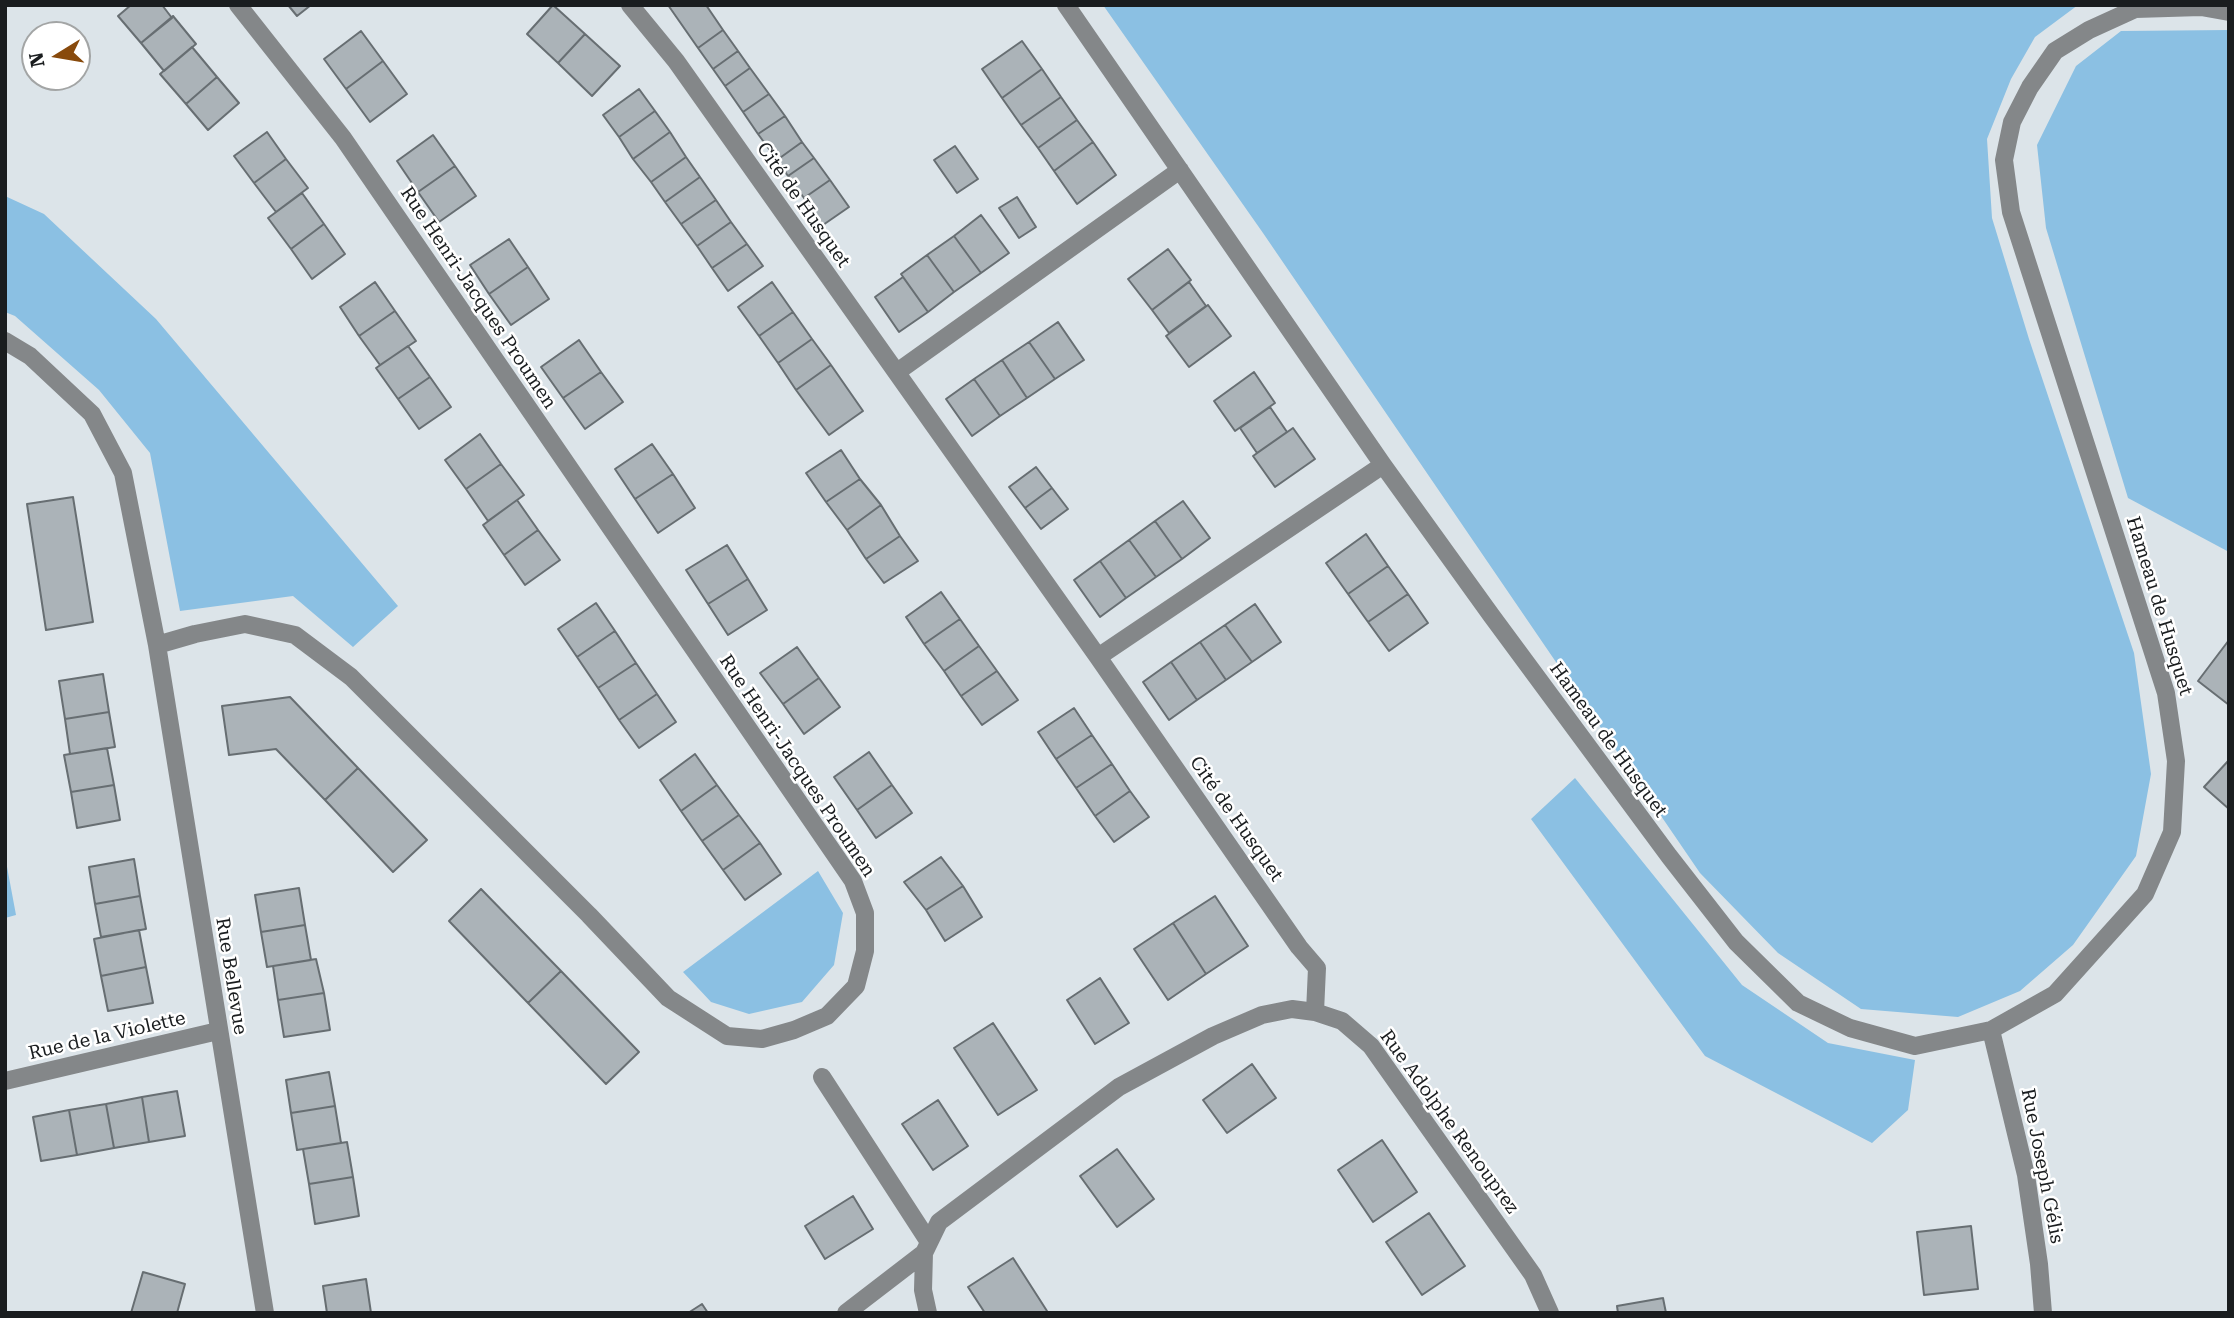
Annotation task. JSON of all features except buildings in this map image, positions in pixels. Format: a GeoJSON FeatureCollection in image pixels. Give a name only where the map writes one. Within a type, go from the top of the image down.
{"type":"FeatureCollection","features":[{"type":"Feature","properties":{"kind":"street","name":"Rue Henri-Jacques Proumen"},"geometry":{"type":"LineString","coordinates":[[157,645],[245,624],[295,635],[351,677],[589,915],[668,998],[727,1035],[762,1039],[794,1030],[827,1016],[856,986],[865,951],[865,914],[853,881],[343,138],[238,5]]}},
{"type":"Feature","properties":{"kind":"street","name":"Cité de Husquet"},"geometry":{"type":"LineString","coordinates":[[630,5],[676,61],[1098,657],[1299,947],[1317,968],[1315,1012]]}},
{"type":"Feature","properties":{"kind":"street"},"geometry":{"type":"LineString","coordinates":[[1066,5],[1383,465],[1098,657]]}},
{"type":"Feature","properties":{"kind":"street","name":"Hameau de Husquet"},"geometry":{"type":"LineString","coordinates":[[1383,465],[1685,878],[1736,942],[1798,1003],[1850,1028],[1915,1046],[1991,1030],[2055,993],[2145,894],[2172,832],[2176,761],[2166,693],[2011,212],[2004,160],[2012,122],[2030,86],[2054,51],[2089,30],[2135,9],[2201,7],[2229,12]]}},
{"type":"Feature","properties":{"kind":"street"},"geometry":{"type":"LineString","coordinates":[[897,372],[1180,170]]}},
{"type":"Feature","properties":{"kind":"street","name":"Rue Bellevue"},"geometry":{"type":"LineString","coordinates":[[5,341],[30,356],[92,414],[123,473],[157,645],[265,1313]]}},
{"type":"Feature","properties":{"kind":"street","name":"Rue Adolphe Renouprez"},"geometry":{"type":"LineString","coordinates":[[846,1313],[927,1247],[939,1222],[1119,1087],[1213,1036],[1262,1015],[1292,1010],[1315,1012],[1342,1021],[1371,1046],[1534,1275],[1550,1313]]}},
{"type":"Feature","properties":{"kind":"street","name":"Rue Joseph Gélis"},"geometry":{"type":"LineString","coordinates":[[1991,1030],[2026,1175],[2043,1313]]}},
{"type":"Feature","properties":{"kind":"street","name":"Rue de la Violette"},"geometry":{"type":"LineString","coordinates":[[5,1081],[218,1031]]}},
{"type":"Feature","properties":{"kind":"street"},"geometry":{"type":"LineString","coordinates":[[822,1077],[927,1247],[923,1290],[928,1313]]}},
{"type":"Feature","properties":{"kind":"shaded area"},"geometry":{"type":"Polygon","coordinates":[[[1103,5],[2078,5],[2035,37],[2011,79],[1987,139],[1992,218],[2029,339],[2134,653],[2151,774],[2136,856],[2073,945],[2020,991],[1958,1017],[1861,1009],[1778,953],[1700,873],[1263,233],[1103,5]]]}},
{"type":"Feature","properties":{"kind":"shaded area"},"geometry":{"type":"Polygon","coordinates":[[[2229,30],[2229,552],[2128,498],[2046,228],[2037,145],[2076,66],[2121,31],[2229,30]]]}},
{"type":"Feature","properties":{"kind":"shaded area"},"geometry":{"type":"Polygon","coordinates":[[[5,196],[44,214],[156,319],[398,606],[353,647],[293,596],[180,611],[150,453],[99,390],[15,316],[5,312],[5,196]]]}},
{"type":"Feature","properties":{"kind":"shaded area"},"geometry":{"type":"Polygon","coordinates":[[[1575,778],[1742,985],[1828,1043],[1915,1060],[1908,1110],[1872,1143],[1705,1056],[1531,819],[1575,778]]]}},
{"type":"Feature","properties":{"kind":"shaded area"},"geometry":{"type":"Polygon","coordinates":[[[5,856],[16,915],[5,918],[5,856]]]}},
{"type":"Feature","properties":{"kind":"shaded area"},"geometry":{"type":"Polygon","coordinates":[[[818,871],[843,913],[834,965],[802,1002],[749,1014],[711,1002],[683,972],[818,871]]]}}]}
